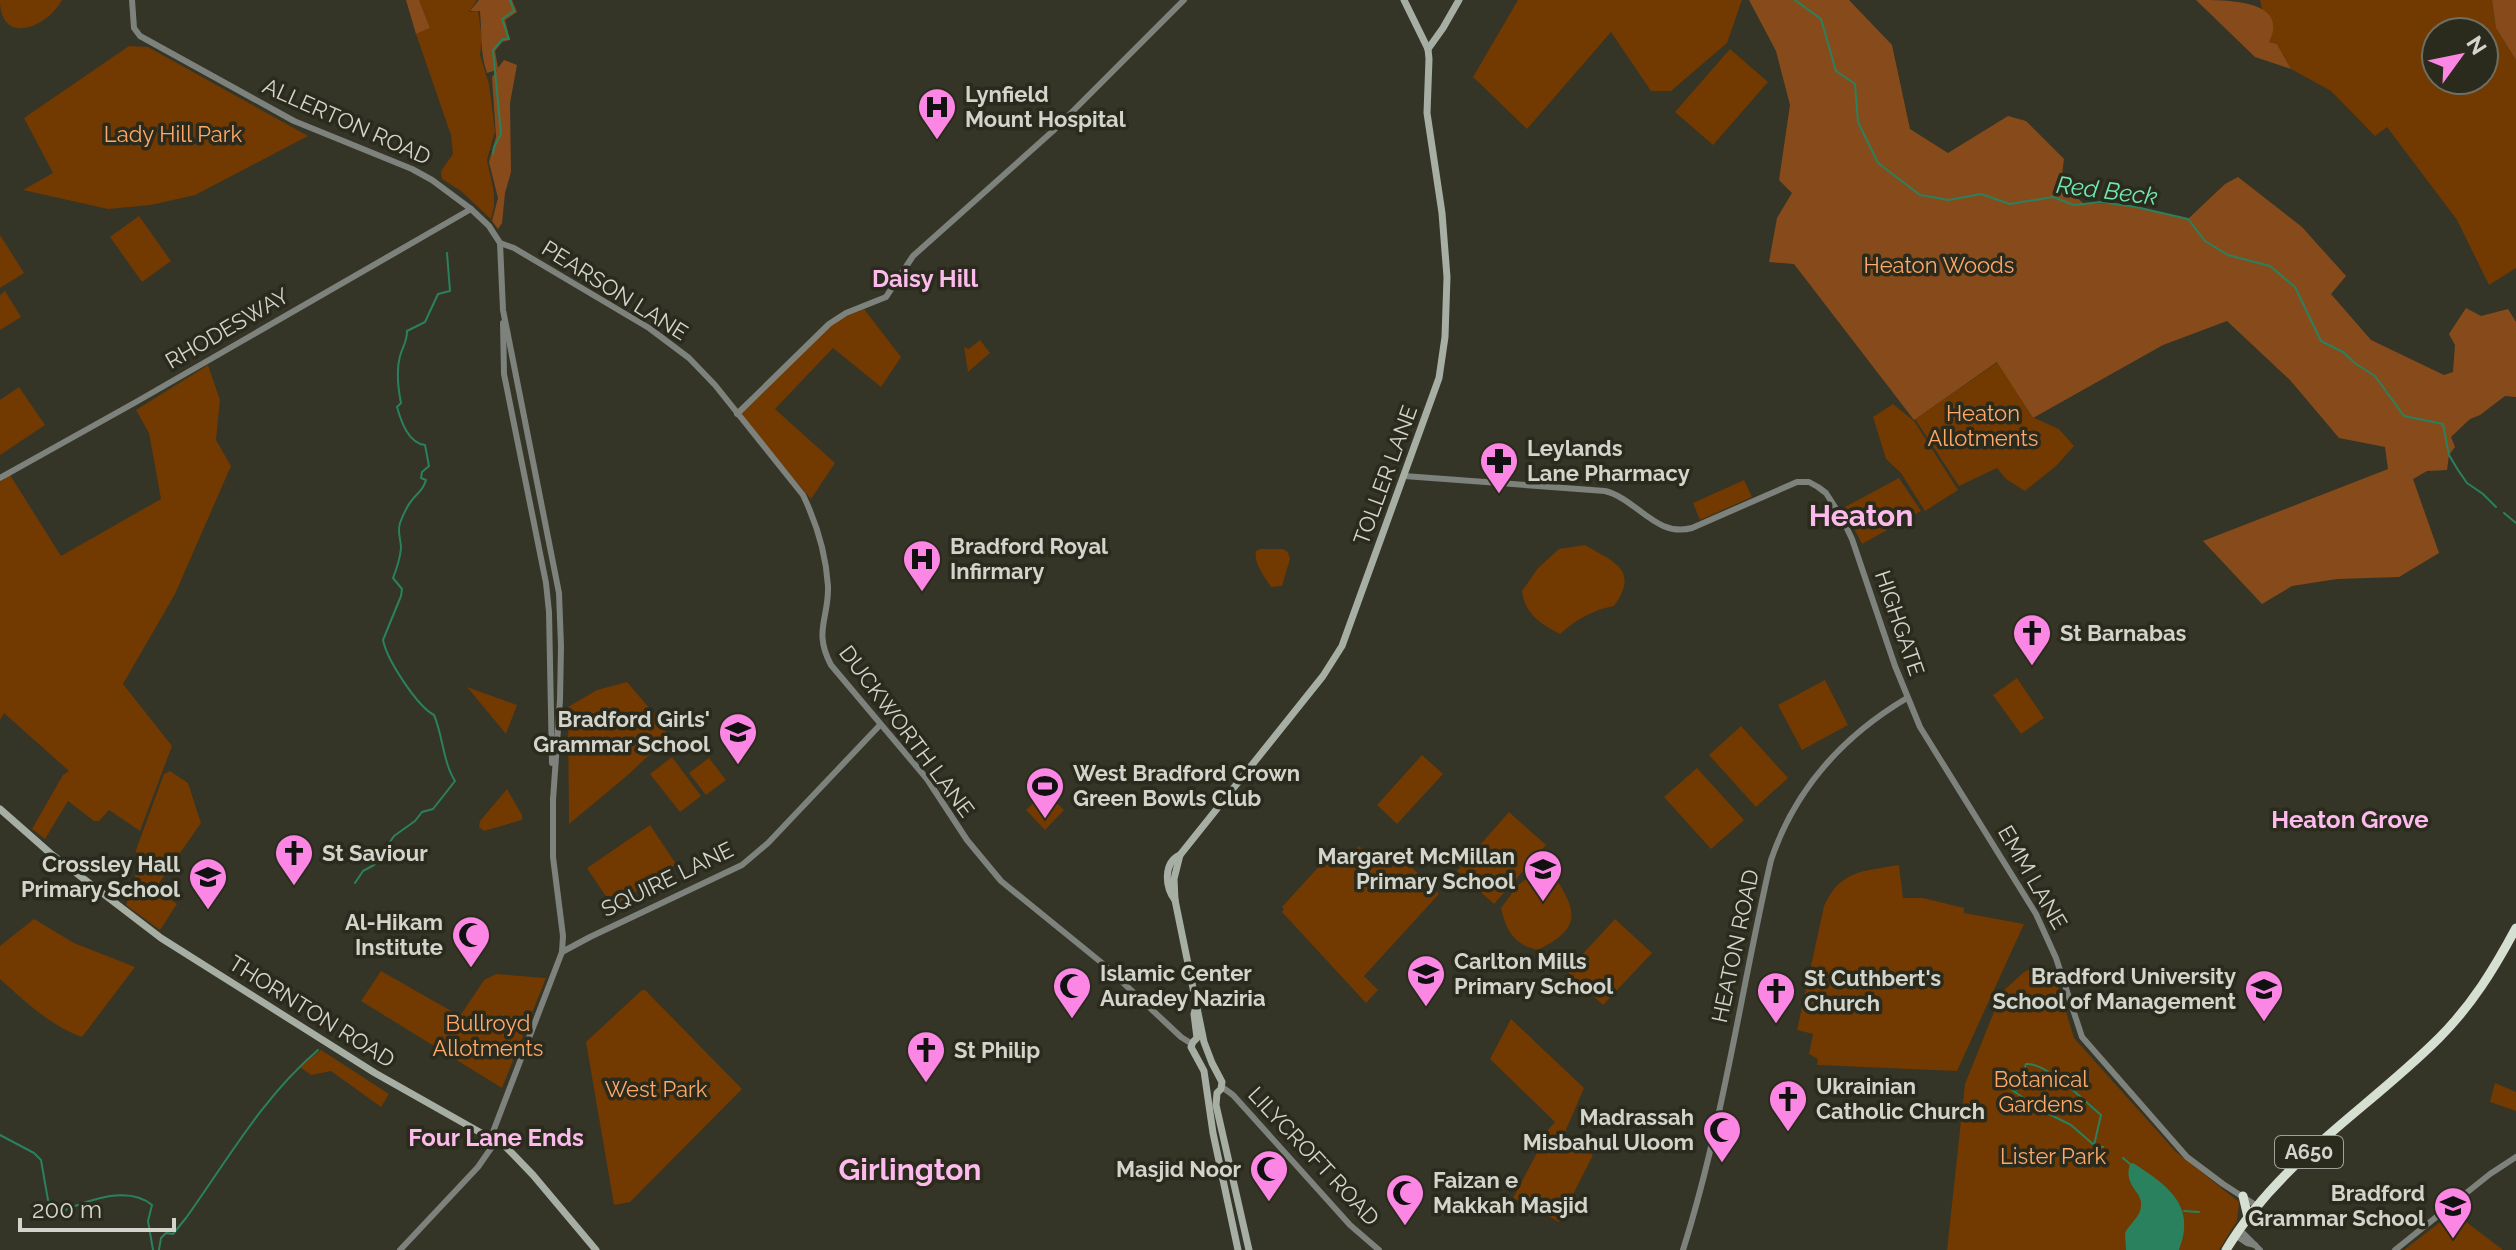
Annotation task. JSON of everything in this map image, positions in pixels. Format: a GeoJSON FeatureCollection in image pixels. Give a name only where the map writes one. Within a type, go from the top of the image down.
{"type":"FeatureCollection","features":[{"type":"Feature","properties":{"kind":"highway","name":"A650"},"geometry":{"type":"LineString","coordinates":[[2226,1250],[2248,1217],[2289,1169],[2439,1038],[2492,974],[2516,928]]}},
{"type":"Feature","properties":{"kind":"highway"},"geometry":{"type":"LineString","coordinates":[[2243,1196],[2248,1217]]}},
{"type":"Feature","properties":{"kind":"main road"},"geometry":{"type":"LineString","coordinates":[[1404,0],[1428,49],[1459,0]]}},
{"type":"Feature","properties":{"kind":"main road","name":"TOLLER LANE"},"geometry":{"type":"LineString","coordinates":[[1237,1246],[1225,1191],[1218,1132],[1216,1105],[1222,1082],[1198,1041],[1194,1014],[1196,1007],[1172,887],[1180,855],[1323,676],[1342,646],[1439,378],[1445,337],[1447,277],[1442,213],[1427,113],[1428,49]]}},
{"type":"Feature","properties":{"kind":"main road","name":"THORNTON ROAD"},"geometry":{"type":"LineString","coordinates":[[0,809],[50,853],[161,938],[375,1073],[494,1139],[517,1157],[596,1250]]}},
{"type":"Feature","properties":{"kind":"main road","name":"TOLLER LANE"},"geometry":{"type":"LineString","coordinates":[[1198,1041],[1193,1052],[1202,1065],[1249,1250]]}},
{"type":"Feature","properties":{"kind":"main road"},"geometry":{"type":"LineString","coordinates":[[1206,1087],[1210,1093],[1219,1090]]}},
{"type":"Feature","properties":{"kind":"main road"},"geometry":{"type":"LineString","coordinates":[[1225,1191],[1235,1187]]}},
{"type":"Feature","properties":{"kind":"main road"},"geometry":{"type":"LineString","coordinates":[[1237,1246],[1246,1239]]}},
{"type":"Feature","properties":{"kind":"street","name":"ALLERTON ROAD"},"geometry":{"type":"LineString","coordinates":[[132,0],[134,28],[140,36],[294,121],[412,169],[471,209],[489,226],[500,243]]}},
{"type":"Feature","properties":{"kind":"street"},"geometry":{"type":"LineString","coordinates":[[737,414],[829,324],[846,313],[886,297],[913,256],[1054,130],[1184,0]]}},
{"type":"Feature","properties":{"kind":"street","name":"RHODESWAY"},"geometry":{"type":"LineString","coordinates":[[0,478],[471,209]]}},
{"type":"Feature","properties":{"kind":"street"},"geometry":{"type":"LineString","coordinates":[[400,1250],[478,1167],[494,1139],[562,952],[563,936],[553,857],[549,612],[546,583],[504,374],[500,243]]}},
{"type":"Feature","properties":{"kind":"street","name":"PEARSON LANE"},"geometry":{"type":"LineString","coordinates":[[500,243],[620,311],[677,348],[715,385],[737,414]]}},
{"type":"Feature","properties":{"kind":"street"},"geometry":{"type":"LineString","coordinates":[[503,310],[559,593],[561,673],[553,800]]}},
{"type":"Feature","properties":{"kind":"street","name":"DUCKWORTH LANE"},"geometry":{"type":"LineString","coordinates":[[737,414],[803,495],[810,509],[828,584],[821,631],[825,654],[840,678],[927,779],[967,840],[1001,881],[1102,963],[1181,1037],[1198,1041]]}},
{"type":"Feature","properties":{"kind":"street","name":"HIGHGATE"},"geometry":{"type":"LineString","coordinates":[[1404,476],[1584,487],[1605,491],[1627,500],[1658,525],[1680,530],[1692,528],[1797,482],[1809,482],[1826,493],[1852,539],[1907,698]]}},
{"type":"Feature","properties":{"kind":"street","name":"EMM LANE"},"geometry":{"type":"LineString","coordinates":[[1907,698],[1936,756],[1996,846],[2036,914],[2055,955],[2082,1037],[2187,1157],[2257,1206]]}},
{"type":"Feature","properties":{"kind":"street","name":"HEATON ROAD"},"geometry":{"type":"LineString","coordinates":[[1683,1250],[1714,1143],[1743,987],[1778,841],[1812,780],[1834,753],[1907,698]]}},
{"type":"Feature","properties":{"kind":"street","name":"SQUIRE LANE"},"geometry":{"type":"LineString","coordinates":[[562,952],[742,865],[774,837],[880,725]]}},
{"type":"Feature","properties":{"kind":"street","name":"LILYCROFT ROAD"},"geometry":{"type":"LineString","coordinates":[[1219,1090],[1233,1095],[1350,1225],[1379,1250]]}},
{"type":"Feature","properties":{"kind":"street"},"geometry":{"type":"LineString","coordinates":[[2395,1250],[2516,1157]]}},
{"type":"Feature","properties":{"kind":"street"},"geometry":{"type":"LineString","coordinates":[[2237,1232],[2257,1248]]}},
{"type":"Feature","properties":{"kind":"green space"},"geometry":{"type":"Polygon","coordinates":[[[0,0],[62,0],[46,18],[26,28],[16,28],[8,24],[2,15],[0,0]]]}},
{"type":"Feature","properties":{"kind":"green space"},"geometry":{"type":"Polygon","coordinates":[[[406,0],[419,0],[430,28],[416,34],[406,0]]]}},
{"type":"Feature","properties":{"kind":"green space"},"geometry":{"type":"Polygon","coordinates":[[[419,0],[477,0],[469,12],[478,11],[482,38],[480,55],[489,84],[495,131],[487,160],[494,193],[491,219],[461,191],[442,179],[441,171],[453,154],[451,135],[416,34],[430,28],[419,0]]]}},
{"type":"Feature","properties":{"kind":"green space"},"geometry":{"type":"Polygon","coordinates":[[[479,0],[512,0],[517,12],[505,20],[510,40],[502,42],[495,51],[498,68],[504,60],[517,65],[510,103],[511,172],[502,223],[498,229],[492,221],[498,198],[489,162],[496,137],[492,77],[497,70],[487,73],[482,51],[480,11],[470,11],[479,0]]]}},
{"type":"Feature","properties":{"kind":"green space"},"geometry":{"type":"Polygon","coordinates":[[[1518,0],[1742,0],[1727,43],[1671,91],[1651,91],[1611,32],[1527,129],[1473,77],[1518,0]]]}},
{"type":"Feature","properties":{"kind":"green space","name":"Heaton Woods"},"geometry":{"type":"Polygon","coordinates":[[[1749,0],[1849,0],[1892,45],[1910,129],[1948,153],[2008,116],[2026,121],[2064,159],[2061,183],[2084,204],[2123,205],[2188,219],[2225,184],[2238,177],[2302,227],[2346,276],[2331,294],[2371,340],[2444,375],[2453,372],[2455,345],[2449,334],[2466,308],[2481,316],[2508,309],[2516,322],[2516,397],[2505,396],[2470,419],[2451,437],[2455,447],[2449,455],[2447,470],[2427,471],[2413,479],[2439,553],[2399,577],[2337,579],[2292,586],[2262,604],[2203,541],[2388,469],[2385,447],[2339,438],[2290,380],[2227,321],[2163,345],[2033,418],[1997,362],[1914,420],[1794,264],[1769,262],[1777,218],[1792,193],[1779,180],[1790,105],[1776,51],[1749,0]]]}},
{"type":"Feature","properties":{"kind":"green space"},"geometry":{"type":"Polygon","coordinates":[[[2196,0],[2239,2],[2264,10],[2271,18],[2273,28],[2269,42],[2277,44],[2291,69],[2255,57],[2196,0]]]}},
{"type":"Feature","properties":{"kind":"green space"},"geometry":{"type":"Polygon","coordinates":[[[2260,0],[2492,0],[2494,16],[2420,16],[2420,96],[2500,96],[2500,34],[2516,60],[2516,268],[2489,285],[2457,220],[2387,127],[2375,136],[2331,91],[2291,69],[2277,44],[2269,42],[2260,0]]]}},
{"type":"Feature","properties":{"kind":"green space"},"geometry":{"type":"Polygon","coordinates":[[[2492,0],[2516,0],[2516,60],[2500,34],[2500,16],[2494,16],[2492,0]]]}},
{"type":"Feature","properties":{"kind":"green space","name":"Lady Hill Park"},"geometry":{"type":"Polygon","coordinates":[[[129,46],[148,47],[308,136],[195,195],[151,205],[108,209],[23,190],[53,173],[24,118],[129,46]]]}},
{"type":"Feature","properties":{"kind":"green space"},"geometry":{"type":"Polygon","coordinates":[[[1730,49],[1768,82],[1713,145],[1675,112],[1730,49]]]}},
{"type":"Feature","properties":{"kind":"green space"},"geometry":{"type":"Polygon","coordinates":[[[139,216],[171,261],[142,282],[110,237],[139,216]]]}},
{"type":"Feature","properties":{"kind":"green space"},"geometry":{"type":"Polygon","coordinates":[[[0,235],[24,273],[0,288],[0,235]]]}},
{"type":"Feature","properties":{"kind":"green space"},"geometry":{"type":"Polygon","coordinates":[[[5,291],[21,317],[0,330],[0,295],[5,291]]]}},
{"type":"Feature","properties":{"kind":"green space"},"geometry":{"type":"Polygon","coordinates":[[[864,309],[901,357],[881,387],[833,348],[775,409],[835,463],[811,499],[739,414],[828,328],[864,309]]]}},
{"type":"Feature","properties":{"kind":"green space"},"geometry":{"type":"Polygon","coordinates":[[[980,340],[990,353],[968,372],[964,347],[969,349],[980,340]]]}},
{"type":"Feature","properties":{"kind":"green space","name":"Heaton Allotments"},"geometry":{"type":"Polygon","coordinates":[[[1998,362],[2032,417],[2059,429],[2074,446],[2056,466],[2025,491],[2006,479],[1997,468],[1959,486],[1915,419],[1998,362]]]}},
{"type":"Feature","properties":{"kind":"green space"},"geometry":{"type":"Polygon","coordinates":[[[208,365],[220,400],[216,440],[231,466],[175,594],[123,684],[172,746],[140,831],[109,810],[99,821],[94,821],[68,801],[45,839],[32,829],[63,775],[69,771],[4,713],[0,720],[0,482],[10,475],[61,556],[161,499],[149,433],[136,410],[208,365]]]}},
{"type":"Feature","properties":{"kind":"green space"},"geometry":{"type":"Polygon","coordinates":[[[19,387],[45,425],[0,455],[0,400],[19,387]]]}},
{"type":"Feature","properties":{"kind":"green space"},"geometry":{"type":"Polygon","coordinates":[[[1893,404],[1914,421],[1958,490],[1925,511],[1901,473],[1886,459],[1873,417],[1893,404]]]}},
{"type":"Feature","properties":{"kind":"green space"},"geometry":{"type":"Polygon","coordinates":[[[1899,478],[1921,511],[1862,544],[1843,508],[1899,478]]]}},
{"type":"Feature","properties":{"kind":"green space"},"geometry":{"type":"Polygon","coordinates":[[[1744,480],[1752,497],[1700,520],[1693,503],[1744,480]]]}},
{"type":"Feature","properties":{"kind":"green space"},"geometry":{"type":"Polygon","coordinates":[[[1585,545],[1614,562],[1624,575],[1625,584],[1614,606],[1585,616],[1560,634],[1535,617],[1526,606],[1522,591],[1538,568],[1559,549],[1585,545]]]}},
{"type":"Feature","properties":{"kind":"green space"},"geometry":{"type":"Polygon","coordinates":[[[1283,549],[1288,552],[1290,559],[1282,586],[1271,587],[1263,574],[1256,556],[1256,551],[1283,549]]]}},
{"type":"Feature","properties":{"kind":"green space"},"geometry":{"type":"Polygon","coordinates":[[[2017,678],[2044,718],[2021,734],[1993,695],[2017,678]]]}},
{"type":"Feature","properties":{"kind":"green space"},"geometry":{"type":"Polygon","coordinates":[[[1825,680],[1848,725],[1802,750],[1778,705],[1825,680]]]}},
{"type":"Feature","properties":{"kind":"green space"},"geometry":{"type":"Polygon","coordinates":[[[627,682],[662,723],[668,737],[569,824],[568,707],[597,690],[627,682]]]}},
{"type":"Feature","properties":{"kind":"green space"},"geometry":{"type":"Polygon","coordinates":[[[467,687],[517,705],[506,734],[467,687]]]}},
{"type":"Feature","properties":{"kind":"green space"},"geometry":{"type":"Polygon","coordinates":[[[1741,726],[1788,778],[1756,807],[1709,755],[1741,726]]]}},
{"type":"Feature","properties":{"kind":"green space"},"geometry":{"type":"Polygon","coordinates":[[[1422,755],[1443,774],[1397,824],[1377,805],[1422,755]]]}},
{"type":"Feature","properties":{"kind":"green space"},"geometry":{"type":"Polygon","coordinates":[[[672,757],[701,796],[680,812],[650,774],[672,757]]]}},
{"type":"Feature","properties":{"kind":"green space"},"geometry":{"type":"Polygon","coordinates":[[[709,758],[726,780],[706,795],[689,773],[709,758]]]}},
{"type":"Feature","properties":{"kind":"green space"},"geometry":{"type":"Polygon","coordinates":[[[1697,768],[1744,820],[1711,849],[1664,797],[1697,768]]]}},
{"type":"Feature","properties":{"kind":"green space"},"geometry":{"type":"Polygon","coordinates":[[[170,771],[188,783],[201,823],[155,889],[177,904],[160,930],[126,905],[138,867],[136,850],[164,774],[170,771]]]}},
{"type":"Feature","properties":{"kind":"green space"},"geometry":{"type":"Polygon","coordinates":[[[507,789],[522,820],[484,831],[479,827],[480,821],[507,789]]]}},
{"type":"Feature","properties":{"kind":"green space","name":"West Bradford Crown Green Bowls Club"},"geometry":{"type":"Polygon","coordinates":[[[1045,792],[1064,810],[1045,830],[1026,810],[1045,792]]]}},
{"type":"Feature","properties":{"kind":"green space"},"geometry":{"type":"Polygon","coordinates":[[[1509,812],[1546,845],[1494,904],[1457,871],[1509,812]]]}},
{"type":"Feature","properties":{"kind":"green space"},"geometry":{"type":"Polygon","coordinates":[[[650,825],[676,864],[613,907],[587,868],[650,825]]]}},
{"type":"Feature","properties":{"kind":"green space"},"geometry":{"type":"Polygon","coordinates":[[[1359,846],[1384,867],[1391,868],[1401,857],[1439,894],[1364,976],[1378,990],[1366,1003],[1282,912],[1282,907],[1333,851],[1345,862],[1359,846]]]}},
{"type":"Feature","properties":{"kind":"green space"},"geometry":{"type":"Polygon","coordinates":[[[1899,865],[1903,898],[1923,898],[1964,908],[1964,913],[2024,924],[1957,1071],[1817,1065],[1818,1059],[1809,1054],[1813,1034],[1797,1030],[1824,906],[1838,885],[1854,874],[1899,865]]]}},
{"type":"Feature","properties":{"kind":"green space"},"geometry":{"type":"Polygon","coordinates":[[[1535,872],[1554,876],[1571,910],[1571,919],[1562,935],[1538,950],[1523,945],[1512,936],[1501,908],[1518,885],[1535,872]]]}},
{"type":"Feature","properties":{"kind":"green space"},"geometry":{"type":"Polygon","coordinates":[[[34,919],[74,943],[135,967],[82,1037],[48,1019],[0,979],[0,946],[34,919]]]}},
{"type":"Feature","properties":{"kind":"green space"},"geometry":{"type":"Polygon","coordinates":[[[1615,919],[1652,953],[1603,1005],[1567,971],[1615,919]]]}},
{"type":"Feature","properties":{"kind":"green space","name":"Lister Park"},"geometry":{"type":"Polygon","coordinates":[[[2042,964],[2054,972],[2074,1038],[2176,1152],[2239,1202],[2237,1221],[2219,1250],[1947,1250],[1965,1084],[2002,992],[2024,972],[2042,964]]]}},
{"type":"Feature","properties":{"kind":"green space","name":"Bullroyd Allotments"},"geometry":{"type":"Polygon","coordinates":[[[381,971],[460,1016],[484,980],[496,974],[546,978],[502,1088],[361,1001],[381,971]]]}},
{"type":"Feature","properties":{"kind":"green space","name":"West Park"},"geometry":{"type":"Polygon","coordinates":[[[642,990],[742,1089],[630,1202],[614,1205],[586,1042],[642,990]]]}},
{"type":"Feature","properties":{"kind":"green space"},"geometry":{"type":"Polygon","coordinates":[[[1511,1019],[1584,1088],[1562,1139],[1593,1155],[1559,1222],[1513,1198],[1540,1147],[1535,1144],[1555,1122],[1490,1059],[1511,1019]]]}},
{"type":"Feature","properties":{"kind":"green space"},"geometry":{"type":"Polygon","coordinates":[[[321,1050],[389,1094],[381,1107],[331,1071],[311,1075],[300,1067],[321,1050]]]}},
{"type":"Feature","properties":{"kind":"green space"},"geometry":{"type":"Polygon","coordinates":[[[2495,1083],[2516,1092],[2516,1111],[2490,1102],[2495,1083]]]}},
{"type":"Feature","properties":{"kind":"green space","name":"Bradford Grammar School"},"geometry":{"type":"Polygon","coordinates":[[[2453,1212],[2503,1250],[2404,1250],[2453,1212]]]}},
{"type":"Feature","properties":{"kind":"shaded area"},"geometry":{"type":"Polygon","coordinates":[[[2133,1163],[2176,1198],[2184,1221],[2179,1250],[2126,1250],[2125,1233],[2139,1214],[2141,1205],[2129,1179],[2130,1164],[2133,1163]]]}},
{"type":"Feature","properties":{"kind":"waterway"},"geometry":{"type":"LineString","coordinates":[[493,154],[501,134],[493,50],[503,39],[509,39],[502,19],[514,11],[510,0]]}},
{"type":"Feature","properties":{"kind":"waterway","name":"Red Beck"},"geometry":{"type":"LineString","coordinates":[[1795,0],[1821,19],[1836,71],[1855,84],[1858,122],[1878,163],[1920,195],[1949,200],[1981,194],[2010,204],[2053,197],[2074,205],[2101,202],[2188,219],[2205,241],[2228,255],[2270,266],[2295,287],[2321,341],[2343,352],[2375,376],[2404,416],[2443,424],[2449,455],[2458,470],[2467,483],[2496,507]]}},
{"type":"Feature","properties":{"kind":"waterway"},"geometry":{"type":"LineString","coordinates":[[355,883],[363,871],[374,865],[394,836],[422,812],[433,809],[455,781],[434,715],[404,682],[383,640],[401,596],[402,589],[393,578],[401,552],[400,523],[408,505],[423,487],[426,480],[421,478],[422,472],[429,466],[425,445],[410,436],[397,407],[401,403],[399,362],[407,331],[425,322],[438,294],[450,291],[447,253]]}},
{"type":"Feature","properties":{"kind":"waterway","name":"Red Beck"},"geometry":{"type":"LineString","coordinates":[[2504,513],[2516,523]]}},
{"type":"Feature","properties":{"kind":"waterway"},"geometry":{"type":"LineString","coordinates":[[159,1250],[161,1238],[166,1233],[173,1234],[186,1218],[263,1108],[318,1050]]}},
{"type":"Feature","properties":{"kind":"waterway"},"geometry":{"type":"LineString","coordinates":[[2014,1091],[2018,1089],[2026,1064],[2044,1069],[2101,1115],[2094,1145]]}},
{"type":"Feature","properties":{"kind":"waterway"},"geometry":{"type":"LineString","coordinates":[[2012,1090],[2041,1110],[2071,1125],[2094,1145],[2103,1147]]}},
{"type":"Feature","properties":{"kind":"waterway"},"geometry":{"type":"LineString","coordinates":[[0,1135],[41,1160],[48,1200],[57,1210],[121,1195],[143,1199],[152,1205],[148,1221],[153,1250]]}},
{"type":"Feature","properties":{"kind":"waterway"},"geometry":{"type":"LineString","coordinates":[[2123,1158],[2130,1164]]}},
{"type":"Feature","properties":{"kind":"waterway"},"geometry":{"type":"LineString","coordinates":[[2184,1211],[2199,1212]]}},
{"type":"Feature","properties":{"kind":"place","name":"Lynfield Mount Hospital"},"geometry":{"type":"Point","coordinates":[937,141]}},
{"type":"Feature","properties":{"kind":"place","name":"Leylands Lane Pharmacy"},"geometry":{"type":"Point","coordinates":[1499,495]}},
{"type":"Feature","properties":{"kind":"place","name":"Bradford Royal Infirmary"},"geometry":{"type":"Point","coordinates":[922,593]}},
{"type":"Feature","properties":{"kind":"place","name":"St Barnabas"},"geometry":{"type":"Point","coordinates":[2032,667]}},
{"type":"Feature","properties":{"kind":"place","name":"Bradford Girls' Grammar School"},"geometry":{"type":"Point","coordinates":[738,766]}},
{"type":"Feature","properties":{"kind":"place","name":"West Bradford Crown Green Bowls Club"},"geometry":{"type":"Point","coordinates":[1045,820]}},
{"type":"Feature","properties":{"kind":"place","name":"St Saviour"},"geometry":{"type":"Point","coordinates":[294,887]}},
{"type":"Feature","properties":{"kind":"place","name":"Margaret McMillan Primary School"},"geometry":{"type":"Point","coordinates":[1543,903]}},
{"type":"Feature","properties":{"kind":"place","name":"Crossley Hall Primary School"},"geometry":{"type":"Point","coordinates":[208,911]}},
{"type":"Feature","properties":{"kind":"place","name":"Al-Hikam Institute"},"geometry":{"type":"Point","coordinates":[471,969]}},
{"type":"Feature","properties":{"kind":"place","name":"Carlton Mills Primary School"},"geometry":{"type":"Point","coordinates":[1426,1008]}},
{"type":"Feature","properties":{"kind":"place","name":"Islamic Center Auradey Naziria"},"geometry":{"type":"Point","coordinates":[1072,1020]}},
{"type":"Feature","properties":{"kind":"place","name":"Bradford University School of Management"},"geometry":{"type":"Point","coordinates":[2264,1023]}},
{"type":"Feature","properties":{"kind":"place","name":"St Cuthbert's Church"},"geometry":{"type":"Point","coordinates":[1776,1025]}},
{"type":"Feature","properties":{"kind":"place","name":"St Philip"},"geometry":{"type":"Point","coordinates":[926,1084]}},
{"type":"Feature","properties":{"kind":"place","name":"Ukrainian Catholic Church"},"geometry":{"type":"Point","coordinates":[1788,1133]}},
{"type":"Feature","properties":{"kind":"place","name":"Madrassah Misbahul Uloom"},"geometry":{"type":"Point","coordinates":[1722,1164]}},
{"type":"Feature","properties":{"kind":"place","name":"Masjid Noor"},"geometry":{"type":"Point","coordinates":[1269,1203]}},
{"type":"Feature","properties":{"kind":"place","name":"Faizan e Makkah Masjid"},"geometry":{"type":"Point","coordinates":[1405,1227]}},
{"type":"Feature","properties":{"kind":"place","name":"Bradford Grammar School"},"geometry":{"type":"Point","coordinates":[2453,1240]}},
{"type":"Feature","properties":{"kind":"district","name":"Daisy Hill"},"geometry":{"type":"Point","coordinates":[925,279]}},
{"type":"Feature","properties":{"kind":"district","name":"Heaton"},"geometry":{"type":"Point","coordinates":[1861,516]}},
{"type":"Feature","properties":{"kind":"district","name":"Heaton Grove"},"geometry":{"type":"Point","coordinates":[2350,820]}},
{"type":"Feature","properties":{"kind":"district","name":"Four Lane Ends"},"geometry":{"type":"Point","coordinates":[496,1138]}},
{"type":"Feature","properties":{"kind":"district","name":"Girlington"},"geometry":{"type":"Point","coordinates":[910,1170]}},
{"type":"Feature","properties":{"kind":"park label","name":"Botanical Gardens"},"geometry":{"type":"Point","coordinates":[2041,1092]}}]}
